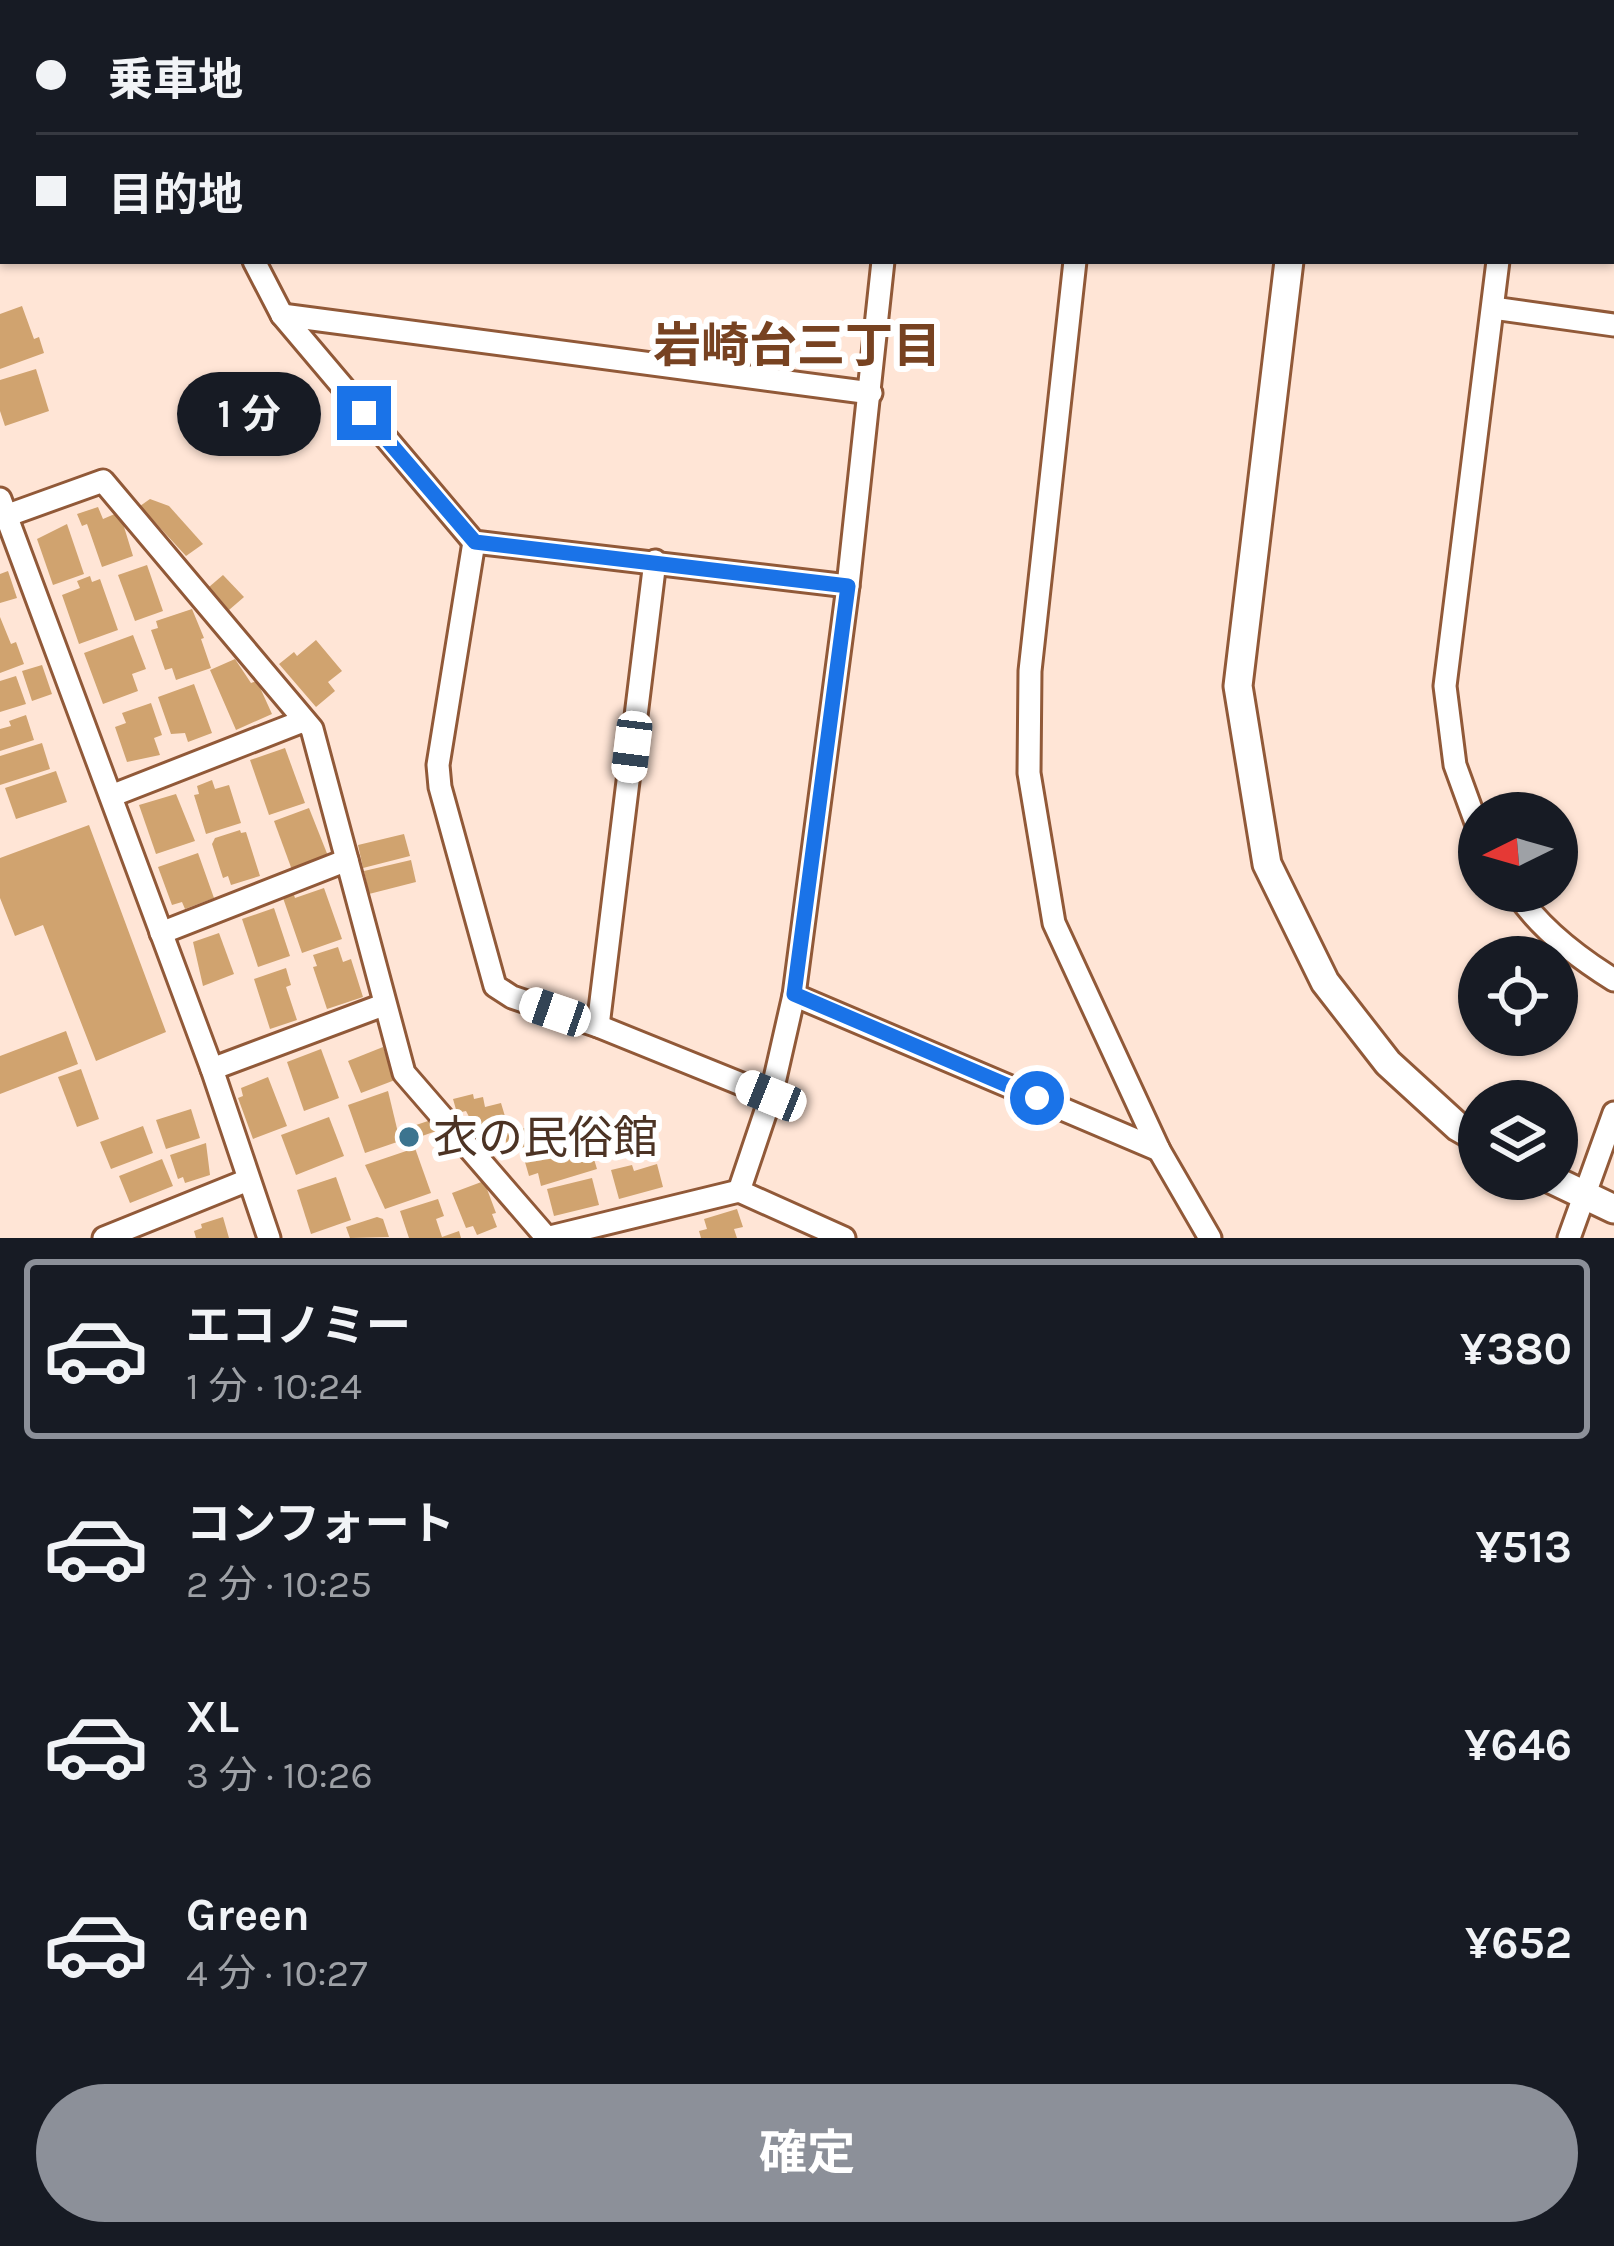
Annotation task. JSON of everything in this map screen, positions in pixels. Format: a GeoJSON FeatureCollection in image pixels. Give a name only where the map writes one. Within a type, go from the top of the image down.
{"type":"FeatureCollection","features":[{"type":"Feature","properties":{"kind":"street"},"geometry":{"type":"LineString","coordinates":[[256,264],[282,316],[475,542],[848,586]]}},
{"type":"Feature","properties":{"kind":"street"},"geometry":{"type":"LineString","coordinates":[[739,1191],[771,1096],[794,994],[848,586],[883,264]]}},
{"type":"Feature","properties":{"kind":"street"},"geometry":{"type":"LineString","coordinates":[[1075,264],[1030,671],[1029,773],[1054,923],[1159,1150],[1210,1238]]}},
{"type":"Feature","properties":{"kind":"street"},"geometry":{"type":"LineString","coordinates":[[1289,264],[1238,686],[1267,864],[1324,982],[1388,1063],[1458,1127]]}},
{"type":"Feature","properties":{"kind":"street"},"geometry":{"type":"LineString","coordinates":[[1465,792],[1455,765],[1445,686],[1498,264]]}},
{"type":"Feature","properties":{"kind":"street"},"geometry":{"type":"LineString","coordinates":[[1493,308],[1614,325]]}},
{"type":"Feature","properties":{"kind":"street"},"geometry":{"type":"LineString","coordinates":[[282,316],[871,393]]}},
{"type":"Feature","properties":{"kind":"street"},"geometry":{"type":"LineString","coordinates":[[269,1238],[212,1069],[2,511],[103,481],[312,729],[404,1073],[546,1238],[739,1191],[844,1238]]}},
{"type":"Feature","properties":{"kind":"street"},"geometry":{"type":"LineString","coordinates":[[475,542],[438,765],[440,787],[496,986],[512,997],[598,1026],[771,1096]]}},
{"type":"Feature","properties":{"kind":"street"},"geometry":{"type":"LineString","coordinates":[[598,1026],[655,561]]}},
{"type":"Feature","properties":{"kind":"street"},"geometry":{"type":"LineString","coordinates":[[111,796],[303,721]]}},
{"type":"Feature","properties":{"kind":"street"},"geometry":{"type":"LineString","coordinates":[[161,933],[347,860]]}},
{"type":"Feature","properties":{"kind":"street"},"geometry":{"type":"LineString","coordinates":[[1530,912],[1581,960],[1614,980]]}},
{"type":"Feature","properties":{"kind":"street"},"geometry":{"type":"LineString","coordinates":[[794,994],[1159,1150]]}},
{"type":"Feature","properties":{"kind":"street"},"geometry":{"type":"LineString","coordinates":[[212,1069],[383,1005]]}},
{"type":"Feature","properties":{"kind":"street"},"geometry":{"type":"LineString","coordinates":[[1569,1238],[1614,1113]]}},
{"type":"Feature","properties":{"kind":"street"},"geometry":{"type":"LineString","coordinates":[[104,1238],[248,1180]]}},
{"type":"Feature","properties":{"kind":"street"},"geometry":{"type":"LineString","coordinates":[[1578,1195],[1614,1209]]}},
{"type":"Feature","properties":{"kind":"building"},"geometry":{"type":"Polygon","coordinates":[[[22,306],[44,353],[0,369],[0,314],[22,306]]]}},
{"type":"Feature","properties":{"kind":"building"},"geometry":{"type":"Polygon","coordinates":[[[36,369],[49,411],[5,426],[0,380],[36,369]]]}},
{"type":"Feature","properties":{"kind":"building"},"geometry":{"type":"Polygon","coordinates":[[[150,499],[169,506],[203,544],[186,556],[140,506],[150,499]]]}},
{"type":"Feature","properties":{"kind":"building"},"geometry":{"type":"Polygon","coordinates":[[[98,507],[103,519],[117,513],[121,517],[133,556],[102,567],[87,524],[82,526],[77,514],[98,507]]]}},
{"type":"Feature","properties":{"kind":"building"},"geometry":{"type":"Polygon","coordinates":[[[67,524],[84,574],[53,585],[37,539],[67,524]]]}},
{"type":"Feature","properties":{"kind":"building"},"geometry":{"type":"Polygon","coordinates":[[[147,565],[163,611],[135,621],[118,575],[147,565]]]}},
{"type":"Feature","properties":{"kind":"building"},"geometry":{"type":"Polygon","coordinates":[[[8,571],[17,598],[0,603],[0,574],[8,571]]]}},
{"type":"Feature","properties":{"kind":"building"},"geometry":{"type":"Polygon","coordinates":[[[223,575],[244,597],[229,610],[209,587],[223,575]]]}},
{"type":"Feature","properties":{"kind":"building"},"geometry":{"type":"Polygon","coordinates":[[[90,576],[92,582],[100,579],[118,630],[79,644],[62,595],[80,588],[77,581],[90,576]]]}},
{"type":"Feature","properties":{"kind":"building"},"geometry":{"type":"Polygon","coordinates":[[[192,609],[211,668],[176,680],[172,668],[165,670],[151,630],[158,628],[156,621],[192,609]]]}},
{"type":"Feature","properties":{"kind":"building"},"geometry":{"type":"Polygon","coordinates":[[[0,617],[24,664],[0,673],[0,617]]]}},
{"type":"Feature","properties":{"kind":"building"},"geometry":{"type":"Polygon","coordinates":[[[133,635],[146,669],[132,674],[138,691],[103,704],[84,653],[133,635]]]}},
{"type":"Feature","properties":{"kind":"building"},"geometry":{"type":"Polygon","coordinates":[[[316,640],[342,671],[328,682],[335,691],[316,707],[279,664],[316,640]]]}},
{"type":"Feature","properties":{"kind":"building"},"geometry":{"type":"Polygon","coordinates":[[[235,659],[251,683],[257,681],[272,714],[236,730],[210,670],[235,659]]]}},
{"type":"Feature","properties":{"kind":"building"},"geometry":{"type":"Polygon","coordinates":[[[42,665],[52,694],[32,701],[22,671],[42,665]]]}},
{"type":"Feature","properties":{"kind":"building"},"geometry":{"type":"Polygon","coordinates":[[[16,676],[26,704],[0,712],[0,681],[16,676]]]}},
{"type":"Feature","properties":{"kind":"building"},"geometry":{"type":"Polygon","coordinates":[[[194,684],[212,733],[188,742],[185,733],[171,734],[158,697],[194,684]]]}},
{"type":"Feature","properties":{"kind":"building"},"geometry":{"type":"Polygon","coordinates":[[[151,703],[162,735],[154,738],[160,755],[127,762],[115,727],[126,723],[122,713],[151,703]]]}},
{"type":"Feature","properties":{"kind":"building"},"geometry":{"type":"Polygon","coordinates":[[[26,715],[34,740],[0,751],[0,729],[26,715]]]}},
{"type":"Feature","properties":{"kind":"building"},"geometry":{"type":"Polygon","coordinates":[[[42,743],[50,769],[0,785],[0,756],[42,743]]]}},
{"type":"Feature","properties":{"kind":"building"},"geometry":{"type":"Polygon","coordinates":[[[285,748],[305,803],[269,815],[250,760],[285,748]]]}},
{"type":"Feature","properties":{"kind":"building"},"geometry":{"type":"Polygon","coordinates":[[[56,771],[67,802],[16,819],[5,788],[56,771]]]}},
{"type":"Feature","properties":{"kind":"building"},"geometry":{"type":"Polygon","coordinates":[[[212,780],[215,789],[229,785],[241,823],[206,834],[194,795],[199,794],[197,786],[212,780]]]}},
{"type":"Feature","properties":{"kind":"building"},"geometry":{"type":"Polygon","coordinates":[[[176,794],[195,841],[156,854],[139,805],[176,794]]]}},
{"type":"Feature","properties":{"kind":"building"},"geometry":{"type":"Polygon","coordinates":[[[309,808],[328,856],[292,870],[274,821],[309,808]]]}},
{"type":"Feature","properties":{"kind":"building"},"geometry":{"type":"Polygon","coordinates":[[[89,825],[166,1032],[96,1061],[43,925],[15,936],[0,898],[0,858],[89,825]]]}},
{"type":"Feature","properties":{"kind":"building"},"geometry":{"type":"Polygon","coordinates":[[[246,832],[260,876],[231,885],[228,876],[223,878],[212,844],[215,838],[246,832]]]}},
{"type":"Feature","properties":{"kind":"building"},"geometry":{"type":"Polygon","coordinates":[[[404,834],[410,856],[363,868],[358,845],[404,834]]]}},
{"type":"Feature","properties":{"kind":"building"},"geometry":{"type":"Polygon","coordinates":[[[198,853],[214,898],[185,909],[182,902],[172,905],[158,867],[198,853]]]}},
{"type":"Feature","properties":{"kind":"building"},"geometry":{"type":"Polygon","coordinates":[[[411,860],[416,882],[369,894],[364,871],[411,860]]]}},
{"type":"Feature","properties":{"kind":"building"},"geometry":{"type":"Polygon","coordinates":[[[324,888],[342,939],[302,953],[282,895],[293,892],[295,898],[324,888]]]}},
{"type":"Feature","properties":{"kind":"building"},"geometry":{"type":"Polygon","coordinates":[[[274,908],[290,956],[258,967],[242,919],[274,908]]]}},
{"type":"Feature","properties":{"kind":"building"},"geometry":{"type":"Polygon","coordinates":[[[219,933],[234,974],[203,986],[193,942],[219,933]]]}},
{"type":"Feature","properties":{"kind":"building"},"geometry":{"type":"Polygon","coordinates":[[[338,947],[343,962],[351,959],[363,997],[327,1009],[313,955],[338,947]]]}},
{"type":"Feature","properties":{"kind":"building"},"geometry":{"type":"Polygon","coordinates":[[[286,968],[291,985],[286,987],[297,1020],[270,1029],[254,979],[286,968]]]}},
{"type":"Feature","properties":{"kind":"building"},"geometry":{"type":"Polygon","coordinates":[[[66,1031],[78,1064],[0,1094],[0,1056],[66,1031]]]}},
{"type":"Feature","properties":{"kind":"building"},"geometry":{"type":"Polygon","coordinates":[[[383,1047],[395,1080],[361,1093],[348,1061],[383,1047]]]}},
{"type":"Feature","properties":{"kind":"building"},"geometry":{"type":"Polygon","coordinates":[[[321,1049],[339,1098],[304,1111],[287,1062],[321,1049]]]}},
{"type":"Feature","properties":{"kind":"building"},"geometry":{"type":"Polygon","coordinates":[[[81,1069],[99,1119],[77,1127],[58,1077],[81,1069]]]}},
{"type":"Feature","properties":{"kind":"building"},"geometry":{"type":"Polygon","coordinates":[[[268,1077],[287,1126],[253,1139],[238,1098],[243,1096],[241,1088],[268,1077]]]}},
{"type":"Feature","properties":{"kind":"building"},"geometry":{"type":"Polygon","coordinates":[[[388,1091],[400,1141],[365,1153],[348,1105],[388,1091]]]}},
{"type":"Feature","properties":{"kind":"building"},"geometry":{"type":"Polygon","coordinates":[[[473,1094],[474,1099],[483,1097],[485,1107],[501,1103],[507,1123],[477,1132],[466,1111],[457,1113],[453,1099],[473,1094]]]}},
{"type":"Feature","properties":{"kind":"building"},"geometry":{"type":"Polygon","coordinates":[[[191,1109],[200,1138],[166,1149],[156,1120],[191,1109]]]}},
{"type":"Feature","properties":{"kind":"building"},"geometry":{"type":"Polygon","coordinates":[[[329,1117],[344,1156],[296,1175],[281,1135],[329,1117]]]}},
{"type":"Feature","properties":{"kind":"building"},"geometry":{"type":"Polygon","coordinates":[[[434,1119],[442,1129],[405,1142],[401,1130],[434,1119]]]}},
{"type":"Feature","properties":{"kind":"building"},"geometry":{"type":"Polygon","coordinates":[[[549,1121],[556,1146],[529,1154],[527,1148],[509,1153],[504,1134],[549,1121]]]}},
{"type":"Feature","properties":{"kind":"building"},"geometry":{"type":"Polygon","coordinates":[[[143,1126],[153,1153],[111,1169],[100,1142],[143,1126]]]}},
{"type":"Feature","properties":{"kind":"building"},"geometry":{"type":"Polygon","coordinates":[[[206,1143],[210,1175],[185,1183],[183,1177],[178,1179],[170,1155],[206,1143]]]}},
{"type":"Feature","properties":{"kind":"building"},"geometry":{"type":"Polygon","coordinates":[[[589,1143],[597,1169],[541,1186],[538,1173],[529,1176],[525,1162],[589,1143]]]}},
{"type":"Feature","properties":{"kind":"building"},"geometry":{"type":"Polygon","coordinates":[[[415,1148],[431,1193],[385,1209],[365,1165],[415,1148]]]}},
{"type":"Feature","properties":{"kind":"building"},"geometry":{"type":"Polygon","coordinates":[[[162,1159],[173,1186],[130,1203],[119,1176],[162,1159]]]}},
{"type":"Feature","properties":{"kind":"building"},"geometry":{"type":"Polygon","coordinates":[[[657,1164],[663,1187],[619,1199],[611,1170],[632,1165],[634,1171],[657,1164]]]}},
{"type":"Feature","properties":{"kind":"building"},"geometry":{"type":"Polygon","coordinates":[[[336,1177],[351,1220],[311,1234],[297,1190],[336,1177]]]}},
{"type":"Feature","properties":{"kind":"building"},"geometry":{"type":"Polygon","coordinates":[[[592,1178],[599,1205],[554,1216],[547,1189],[592,1178]]]}},
{"type":"Feature","properties":{"kind":"building"},"geometry":{"type":"Polygon","coordinates":[[[484,1181],[497,1227],[477,1235],[473,1226],[466,1228],[452,1193],[484,1181]]]}},
{"type":"Feature","properties":{"kind":"building"},"geometry":{"type":"Polygon","coordinates":[[[438,1199],[444,1216],[436,1219],[442,1237],[459,1231],[461,1238],[409,1238],[400,1211],[438,1199]]]}},
{"type":"Feature","properties":{"kind":"building"},"geometry":{"type":"Polygon","coordinates":[[[737,1209],[743,1227],[734,1229],[737,1238],[701,1238],[699,1231],[707,1229],[704,1219],[737,1209]]]}},
{"type":"Feature","properties":{"kind":"building"},"geometry":{"type":"Polygon","coordinates":[[[223,1217],[229,1238],[196,1238],[194,1231],[201,1224],[223,1217]]]}},
{"type":"Feature","properties":{"kind":"building"},"geometry":{"type":"Polygon","coordinates":[[[383,1219],[389,1237],[350,1238],[346,1227],[383,1219]]]}},
{"type":"Feature","properties":{"kind":"place","name":"衣の民俗館"},"geometry":{"type":"Point","coordinates":[409,1137]}},
{"type":"Feature","properties":{"kind":"district","name":"岩崎台三丁目"},"geometry":{"type":"Point","coordinates":[797,345]}},
{"type":"Feature","properties":{"kind":"route"},"geometry":{"type":"LineString","coordinates":[[364,413],[475,542],[848,586],[794,994],[1037,1098]]}}]}
